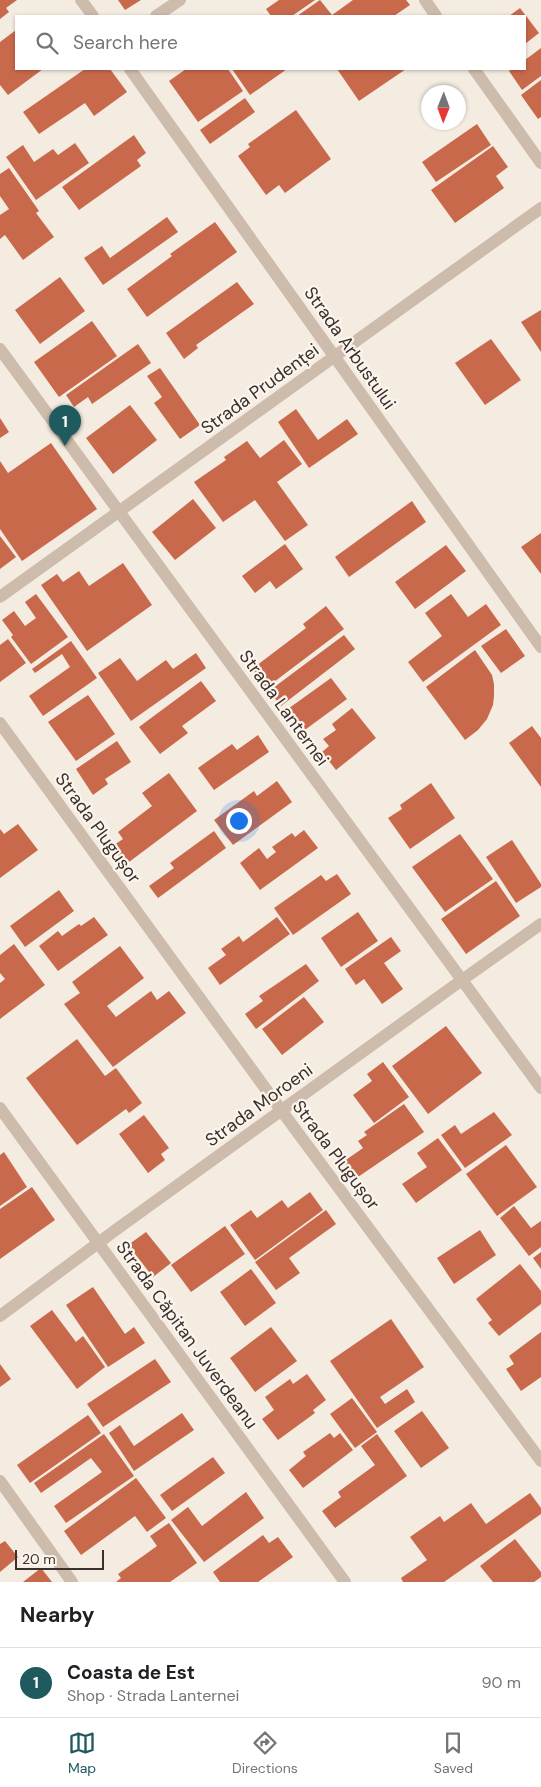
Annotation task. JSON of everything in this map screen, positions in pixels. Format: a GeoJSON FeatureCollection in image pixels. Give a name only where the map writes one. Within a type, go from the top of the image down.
{"type":"FeatureCollection","features":[{"type":"Feature","properties":{"kind":"street"},"geometry":{"type":"LineString","coordinates":[[81,0],[92,15]]}},
{"type":"Feature","properties":{"kind":"street"},"geometry":{"type":"LineString","coordinates":[[158,15],[180,0]]}},
{"type":"Feature","properties":{"kind":"street"},"geometry":{"type":"LineString","coordinates":[[424,0],[435,15]]}},
{"type":"Feature","properties":{"kind":"street","name":"Strada Arbustului"},"geometry":{"type":"LineString","coordinates":[[131,70],[541,647]]}},
{"type":"Feature","properties":{"kind":"street"},"geometry":{"type":"LineString","coordinates":[[475,70],[541,163]]}},
{"type":"Feature","properties":{"kind":"street","name":"Strada Prudenței"},"geometry":{"type":"LineString","coordinates":[[0,597],[541,208]]}},
{"type":"Feature","properties":{"kind":"street","name":"Strada Lanternei"},"geometry":{"type":"LineString","coordinates":[[0,349],[541,1088]]}},
{"type":"Feature","properties":{"kind":"street","name":"Strada Plugușor"},"geometry":{"type":"LineString","coordinates":[[0,723],[281,1110],[541,1461]]}},
{"type":"Feature","properties":{"kind":"street","name":"Strada Moroeni"},"geometry":{"type":"LineString","coordinates":[[0,1316],[281,1110],[541,924]]}},
{"type":"Feature","properties":{"kind":"street","name":"Strada Căpitan Juverdeanu"},"geometry":{"type":"LineString","coordinates":[[0,1108],[345,1582]]}},
{"type":"Feature","properties":{"kind":"street"},"geometry":{"type":"LineString","coordinates":[[0,1480],[72,1582]]}},
{"type":"Feature","properties":{"kind":"building"},"geometry":{"type":"Polygon","coordinates":[[[0,0],[17,0],[6,8],[9,12],[0,19],[0,0]]]}},
{"type":"Feature","properties":{"kind":"building"},"geometry":{"type":"Polygon","coordinates":[[[118,0],[141,0],[125,10],[118,0]]]}},
{"type":"Feature","properties":{"kind":"building"},"geometry":{"type":"Polygon","coordinates":[[[279,0],[315,0],[293,15],[270,15],[266,9],[279,0]]]}},
{"type":"Feature","properties":{"kind":"building"},"geometry":{"type":"Polygon","coordinates":[[[320,0],[332,15],[298,15],[320,0]]]}},
{"type":"Feature","properties":{"kind":"building"},"geometry":{"type":"Polygon","coordinates":[[[353,0],[406,0],[410,5],[395,15],[332,15],[353,0]]]}},
{"type":"Feature","properties":{"kind":"building"},"geometry":{"type":"Polygon","coordinates":[[[520,8],[525,15],[510,15],[520,8]]]}},
{"type":"Feature","properties":{"kind":"building"},"geometry":{"type":"Polygon","coordinates":[[[526,16],[539,33],[526,43],[526,16]]]}},
{"type":"Feature","properties":{"kind":"building"},"geometry":{"type":"Polygon","coordinates":[[[15,31],[15,70],[42,70],[8,95],[0,85],[0,42],[15,31]]]}},
{"type":"Feature","properties":{"kind":"building"},"geometry":{"type":"Polygon","coordinates":[[[541,48],[541,76],[522,90],[509,71],[526,70],[526,59],[541,48]]]}},
{"type":"Feature","properties":{"kind":"building"},"geometry":{"type":"Polygon","coordinates":[[[84,70],[111,70],[127,92],[94,116],[85,103],[39,134],[23,112],[84,70]]]}},
{"type":"Feature","properties":{"kind":"building"},"geometry":{"type":"Polygon","coordinates":[[[185,70],[229,70],[243,91],[198,122],[169,81],[185,70]]]}},
{"type":"Feature","properties":{"kind":"building"},"geometry":{"type":"Polygon","coordinates":[[[233,70],[286,70],[250,95],[233,70]]]}},
{"type":"Feature","properties":{"kind":"building"},"geometry":{"type":"Polygon","coordinates":[[[338,70],[405,70],[359,101],[338,70]]]}},
{"type":"Feature","properties":{"kind":"building"},"geometry":{"type":"Polygon","coordinates":[[[541,80],[541,117],[538,119],[521,95],[541,80]]]}},
{"type":"Feature","properties":{"kind":"building"},"geometry":{"type":"Polygon","coordinates":[[[245,98],[255,112],[210,144],[200,130],[245,98]]]}},
{"type":"Feature","properties":{"kind":"building"},"geometry":{"type":"Polygon","coordinates":[[[296,110],[331,159],[285,193],[279,185],[266,195],[238,156],[250,147],[248,144],[296,110]]]}},
{"type":"Feature","properties":{"kind":"building"},"geometry":{"type":"Polygon","coordinates":[[[477,124],[491,145],[436,182],[422,162],[477,124]]]}},
{"type":"Feature","properties":{"kind":"building"},"geometry":{"type":"Polygon","coordinates":[[[134,135],[146,153],[137,160],[141,166],[79,210],[62,187],[134,135]]]}},
{"type":"Feature","properties":{"kind":"building"},"geometry":{"type":"Polygon","coordinates":[[[75,143],[89,163],[36,200],[6,157],[23,145],[34,162],[53,149],[58,155],[75,143]]]}},
{"type":"Feature","properties":{"kind":"building"},"geometry":{"type":"Polygon","coordinates":[[[493,146],[508,167],[496,176],[504,188],[455,223],[431,190],[493,146]]]}},
{"type":"Feature","properties":{"kind":"building"},"geometry":{"type":"Polygon","coordinates":[[[9,168],[39,211],[36,213],[54,237],[23,260],[5,235],[0,239],[0,215],[9,209],[0,196],[0,174],[9,168]]]}},
{"type":"Feature","properties":{"kind":"building"},"geometry":{"type":"Polygon","coordinates":[[[167,217],[178,232],[103,285],[84,258],[102,246],[110,258],[167,217]]]}},
{"type":"Feature","properties":{"kind":"building"},"geometry":{"type":"Polygon","coordinates":[[[215,222],[237,252],[147,317],[127,289],[172,256],[170,254],[215,222]]]}},
{"type":"Feature","properties":{"kind":"building"},"geometry":{"type":"Polygon","coordinates":[[[60,277],[85,311],[40,344],[15,310],[60,277]]]}},
{"type":"Feature","properties":{"kind":"building"},"geometry":{"type":"Polygon","coordinates":[[[237,282],[254,304],[196,345],[198,348],[184,359],[166,333],[237,282]]]}},
{"type":"Feature","properties":{"kind":"building"},"geometry":{"type":"Polygon","coordinates":[[[541,310],[541,352],[521,322],[541,310]]]}},
{"type":"Feature","properties":{"kind":"building"},"geometry":{"type":"Polygon","coordinates":[[[92,321],[117,356],[59,397],[34,362],[92,321]]]}},
{"type":"Feature","properties":{"kind":"building"},"geometry":{"type":"Polygon","coordinates":[[[491,339],[521,380],[485,405],[455,363],[491,339]]]}},
{"type":"Feature","properties":{"kind":"building"},"geometry":{"type":"Polygon","coordinates":[[[138,344],[151,363],[92,404],[88,397],[74,407],[66,395],[138,344]]]}},
{"type":"Feature","properties":{"kind":"building"},"geometry":{"type":"Polygon","coordinates":[[[160,368],[200,425],[180,439],[154,403],[162,397],[147,376],[160,368]]]}},
{"type":"Feature","properties":{"kind":"building"},"geometry":{"type":"Polygon","coordinates":[[[130,405],[157,440],[113,474],[86,438],[130,405]]]}},
{"type":"Feature","properties":{"kind":"building"},"geometry":{"type":"Polygon","coordinates":[[[296,409],[318,440],[347,419],[358,434],[309,468],[278,422],[296,409]]]}},
{"type":"Feature","properties":{"kind":"building"},"geometry":{"type":"Polygon","coordinates":[[[0,418],[9,432],[0,438],[0,418]]]}},
{"type":"Feature","properties":{"kind":"building"},"geometry":{"type":"Polygon","coordinates":[[[284,440],[302,464],[277,482],[308,525],[285,541],[255,500],[223,522],[194,482],[226,460],[224,457],[247,441],[260,458],[284,440]]]}},
{"type":"Feature","properties":{"kind":"building"},"geometry":{"type":"Polygon","coordinates":[[[51,443],[97,509],[22,561],[0,529],[0,461],[8,473],[51,443]]]}},
{"type":"Feature","properties":{"kind":"building"},"geometry":{"type":"Polygon","coordinates":[[[193,499],[216,528],[175,560],[152,532],[193,499]]]}},
{"type":"Feature","properties":{"kind":"building"},"geometry":{"type":"Polygon","coordinates":[[[412,501],[426,522],[349,577],[335,557],[412,501]]]}},
{"type":"Feature","properties":{"kind":"building"},"geometry":{"type":"Polygon","coordinates":[[[541,533],[541,574],[521,547],[541,533]]]}},
{"type":"Feature","properties":{"kind":"building"},"geometry":{"type":"Polygon","coordinates":[[[0,536],[16,557],[0,569],[0,536]]]}},
{"type":"Feature","properties":{"kind":"building"},"geometry":{"type":"Polygon","coordinates":[[[285,544],[303,569],[276,589],[270,581],[255,593],[242,576],[285,544]]]}},
{"type":"Feature","properties":{"kind":"building"},"geometry":{"type":"Polygon","coordinates":[[[446,545],[466,571],[415,609],[395,582],[446,545]]]}},
{"type":"Feature","properties":{"kind":"building"},"geometry":{"type":"Polygon","coordinates":[[[123,563],[152,605],[87,651],[41,585],[57,574],[63,582],[79,571],[89,586],[123,563]]]}},
{"type":"Feature","properties":{"kind":"building"},"geometry":{"type":"Polygon","coordinates":[[[36,594],[68,637],[31,664],[11,637],[13,635],[2,620],[14,611],[25,626],[36,618],[25,602],[36,594]]]}},
{"type":"Feature","properties":{"kind":"building"},"geometry":{"type":"Polygon","coordinates":[[[451,594],[468,617],[486,604],[501,625],[423,682],[408,662],[442,636],[425,613],[451,594]]]}},
{"type":"Feature","properties":{"kind":"building"},"geometry":{"type":"Polygon","coordinates":[[[326,606],[344,629],[266,688],[252,669],[306,628],[303,624],[326,606]]]}},
{"type":"Feature","properties":{"kind":"building"},"geometry":{"type":"Polygon","coordinates":[[[506,629],[525,656],[501,673],[481,646],[506,629]]]}},
{"type":"Feature","properties":{"kind":"building"},"geometry":{"type":"Polygon","coordinates":[[[344,635],[355,649],[281,706],[269,691],[344,635]]]}},
{"type":"Feature","properties":{"kind":"building"},"geometry":{"type":"Polygon","coordinates":[[[8,639],[26,663],[0,682],[0,645],[8,639]]]}},
{"type":"Feature","properties":{"kind":"building"},"geometry":{"type":"Polygon","coordinates":[[[71,641],[97,678],[43,716],[29,696],[70,667],[62,654],[35,673],[32,669],[71,641]]]}},
{"type":"Feature","properties":{"kind":"building"},"geometry":{"type":"Polygon","coordinates":[[[475,650],[492,675],[494,684],[493,705],[487,719],[478,730],[465,740],[426,687],[475,650]]]}},
{"type":"Feature","properties":{"kind":"building"},"geometry":{"type":"Polygon","coordinates":[[[196,653],[206,668],[131,721],[98,673],[120,658],[137,681],[166,660],[173,669],[196,653]]]}},
{"type":"Feature","properties":{"kind":"building"},"geometry":{"type":"Polygon","coordinates":[[[331,678],[347,699],[302,732],[285,711],[331,678]]]}},
{"type":"Feature","properties":{"kind":"building"},"geometry":{"type":"Polygon","coordinates":[[[201,681],[216,701],[182,726],[188,733],[160,754],[139,727],[201,681]]]}},
{"type":"Feature","properties":{"kind":"building"},"geometry":{"type":"Polygon","coordinates":[[[88,695],[115,734],[76,761],[48,722],[88,695]]]}},
{"type":"Feature","properties":{"kind":"building"},"geometry":{"type":"Polygon","coordinates":[[[352,708],[376,738],[336,770],[322,752],[329,746],[323,739],[336,730],[332,724],[352,708]]]}},
{"type":"Feature","properties":{"kind":"building"},"geometry":{"type":"Polygon","coordinates":[[[532,726],[541,738],[541,787],[509,743],[532,726]]]}},
{"type":"Feature","properties":{"kind":"building"},"geometry":{"type":"Polygon","coordinates":[[[258,735],[269,752],[214,790],[198,768],[232,744],[237,750],[258,735]]]}},
{"type":"Feature","properties":{"kind":"building"},"geometry":{"type":"Polygon","coordinates":[[[117,741],[131,762],[105,779],[108,784],[93,795],[76,769],[117,741]]]}},
{"type":"Feature","properties":{"kind":"building"},"geometry":{"type":"Polygon","coordinates":[[[169,773],[197,811],[125,865],[114,851],[117,849],[114,845],[123,839],[118,832],[152,806],[142,793],[169,773]]]}},
{"type":"Feature","properties":{"kind":"building"},"geometry":{"type":"Polygon","coordinates":[[[277,781],[292,802],[233,845],[214,820],[254,791],[257,796],[277,781]]]}},
{"type":"Feature","properties":{"kind":"building"},"geometry":{"type":"Polygon","coordinates":[[[431,783],[455,818],[410,849],[388,818],[402,809],[400,805],[431,783]]]}},
{"type":"Feature","properties":{"kind":"building"},"geometry":{"type":"Polygon","coordinates":[[[18,824],[38,850],[0,878],[0,829],[4,834],[18,824]]]}},
{"type":"Feature","properties":{"kind":"building"},"geometry":{"type":"Polygon","coordinates":[[[304,830],[318,848],[260,890],[240,863],[259,848],[267,859],[276,852],[272,847],[292,833],[295,837],[304,830]]]}},
{"type":"Feature","properties":{"kind":"building"},"geometry":{"type":"Polygon","coordinates":[[[214,831],[226,848],[158,898],[149,886],[174,868],[170,863],[214,831]]]}},
{"type":"Feature","properties":{"kind":"building"},"geometry":{"type":"Polygon","coordinates":[[[460,834],[493,879],[445,912],[412,867],[460,834]]]}},
{"type":"Feature","properties":{"kind":"building"},"geometry":{"type":"Polygon","coordinates":[[[512,840],[541,884],[541,887],[516,903],[486,857],[512,840]]]}},
{"type":"Feature","properties":{"kind":"building"},"geometry":{"type":"Polygon","coordinates":[[[337,874],[351,894],[293,935],[274,908],[321,875],[326,881],[337,874]]]}},
{"type":"Feature","properties":{"kind":"building"},"geometry":{"type":"Polygon","coordinates":[[[496,881],[520,916],[466,954],[441,919],[496,881]]]}},
{"type":"Feature","properties":{"kind":"building"},"geometry":{"type":"Polygon","coordinates":[[[59,890],[74,911],[25,947],[10,926],[59,890]]]}},
{"type":"Feature","properties":{"kind":"building"},"geometry":{"type":"Polygon","coordinates":[[[358,912],[378,941],[341,967],[321,938],[358,912]]]}},
{"type":"Feature","properties":{"kind":"building"},"geometry":{"type":"Polygon","coordinates":[[[94,917],[108,935],[58,971],[39,946],[58,931],[62,936],[79,924],[81,926],[94,917]]]}},
{"type":"Feature","properties":{"kind":"building"},"geometry":{"type":"Polygon","coordinates":[[[277,917],[290,934],[220,985],[208,968],[226,955],[221,949],[239,936],[243,942],[277,917]]]}},
{"type":"Feature","properties":{"kind":"building"},"geometry":{"type":"Polygon","coordinates":[[[391,937],[401,951],[384,963],[403,989],[382,1004],[364,979],[356,985],[345,969],[391,937]]]}},
{"type":"Feature","properties":{"kind":"building"},"geometry":{"type":"Polygon","coordinates":[[[14,944],[45,985],[0,1019],[0,983],[5,979],[0,973],[0,955],[14,944]]]}},
{"type":"Feature","properties":{"kind":"building"},"geometry":{"type":"Polygon","coordinates":[[[120,946],[144,978],[107,1006],[116,1017],[151,991],[157,1000],[169,991],[186,1013],[113,1067],[64,1004],[80,993],[72,982],[120,946]]]}},
{"type":"Feature","properties":{"kind":"building"},"geometry":{"type":"Polygon","coordinates":[[[306,964],[319,981],[256,1029],[245,1014],[263,1001],[259,996],[306,964]]]}},
{"type":"Feature","properties":{"kind":"building"},"geometry":{"type":"Polygon","coordinates":[[[304,997],[324,1022],[282,1055],[262,1029],[304,997]]]}},
{"type":"Feature","properties":{"kind":"building"},"geometry":{"type":"Polygon","coordinates":[[[446,1026],[482,1073],[428,1114],[392,1066],[446,1026]]]}},
{"type":"Feature","properties":{"kind":"building"},"geometry":{"type":"Polygon","coordinates":[[[77,1039],[105,1076],[116,1068],[142,1103],[129,1113],[126,1109],[77,1145],[26,1078],[77,1039]]]}},
{"type":"Feature","properties":{"kind":"building"},"geometry":{"type":"Polygon","coordinates":[[[383,1062],[409,1097],[374,1123],[353,1095],[372,1081],[367,1074],[383,1062]]]}},
{"type":"Feature","properties":{"kind":"building"},"geometry":{"type":"Polygon","coordinates":[[[404,1104],[424,1132],[355,1179],[343,1162],[363,1148],[358,1141],[367,1135],[364,1132],[404,1104]]]}},
{"type":"Feature","properties":{"kind":"building"},"geometry":{"type":"Polygon","coordinates":[[[494,1112],[512,1135],[465,1168],[441,1135],[455,1125],[461,1134],[494,1112]]]}},
{"type":"Feature","properties":{"kind":"building"},"geometry":{"type":"Polygon","coordinates":[[[144,1115],[169,1148],[161,1154],[165,1160],[148,1173],[119,1134],[144,1115]]]}},
{"type":"Feature","properties":{"kind":"building"},"geometry":{"type":"Polygon","coordinates":[[[438,1138],[462,1170],[416,1203],[402,1184],[427,1167],[417,1153],[438,1138]]]}},
{"type":"Feature","properties":{"kind":"building"},"geometry":{"type":"Polygon","coordinates":[[[506,1145],[537,1187],[497,1216],[466,1174],[506,1145]]]}},
{"type":"Feature","properties":{"kind":"building"},"geometry":{"type":"Polygon","coordinates":[[[4,1152],[27,1187],[0,1206],[0,1155],[4,1152]]]}},
{"type":"Feature","properties":{"kind":"building"},"geometry":{"type":"Polygon","coordinates":[[[32,1187],[55,1220],[0,1259],[0,1209],[32,1187]]]}},
{"type":"Feature","properties":{"kind":"building"},"geometry":{"type":"Polygon","coordinates":[[[310,1192],[323,1210],[255,1260],[230,1225],[251,1210],[257,1218],[282,1200],[288,1208],[310,1192]]]}},
{"type":"Feature","properties":{"kind":"building"},"geometry":{"type":"Polygon","coordinates":[[[514,1206],[531,1228],[541,1221],[541,1247],[529,1256],[500,1218],[514,1206]]]}},
{"type":"Feature","properties":{"kind":"building"},"geometry":{"type":"Polygon","coordinates":[[[326,1210],[336,1224],[289,1258],[300,1273],[276,1290],[255,1262],[326,1210]]]}},
{"type":"Feature","properties":{"kind":"building"},"geometry":{"type":"Polygon","coordinates":[[[225,1226],[245,1254],[191,1292],[171,1265],[225,1226]]]}},
{"type":"Feature","properties":{"kind":"building"},"geometry":{"type":"Polygon","coordinates":[[[480,1230],[496,1255],[454,1284],[437,1258],[480,1230]]]}},
{"type":"Feature","properties":{"kind":"building"},"geometry":{"type":"Polygon","coordinates":[[[146,1232],[171,1263],[153,1277],[128,1245],[146,1232]]]}},
{"type":"Feature","properties":{"kind":"building"},"geometry":{"type":"Polygon","coordinates":[[[541,1252],[541,1269],[533,1258],[541,1252]]]}},
{"type":"Feature","properties":{"kind":"building"},"geometry":{"type":"Polygon","coordinates":[[[520,1264],[541,1291],[541,1304],[499,1336],[488,1323],[492,1320],[476,1299],[520,1264]]]}},
{"type":"Feature","properties":{"kind":"building"},"geometry":{"type":"Polygon","coordinates":[[[251,1269],[276,1303],[245,1326],[220,1292],[251,1269]]]}},
{"type":"Feature","properties":{"kind":"building"},"geometry":{"type":"Polygon","coordinates":[[[93,1287],[125,1334],[134,1327],[145,1343],[108,1367],[66,1305],[93,1287]]]}},
{"type":"Feature","properties":{"kind":"building"},"geometry":{"type":"Polygon","coordinates":[[[52,1310],[76,1342],[83,1336],[105,1367],[77,1389],[30,1326],[52,1310]]]}},
{"type":"Feature","properties":{"kind":"building"},"geometry":{"type":"Polygon","coordinates":[[[391,1319],[424,1367],[380,1397],[385,1404],[407,1389],[415,1402],[377,1428],[330,1361],[391,1319]]]}},
{"type":"Feature","properties":{"kind":"building"},"geometry":{"type":"Polygon","coordinates":[[[271,1327],[297,1361],[255,1392],[230,1358],[271,1327]]]}},
{"type":"Feature","properties":{"kind":"building"},"geometry":{"type":"Polygon","coordinates":[[[541,1332],[541,1377],[521,1391],[506,1369],[514,1364],[509,1356],[541,1332]]]}},
{"type":"Feature","properties":{"kind":"building"},"geometry":{"type":"Polygon","coordinates":[[[155,1359],[171,1382],[103,1427],[87,1404],[155,1359]]]}},
{"type":"Feature","properties":{"kind":"building"},"geometry":{"type":"Polygon","coordinates":[[[0,1364],[11,1379],[0,1387],[0,1364]]]}},
{"type":"Feature","properties":{"kind":"building"},"geometry":{"type":"Polygon","coordinates":[[[307,1374],[326,1400],[313,1410],[315,1413],[278,1440],[262,1419],[274,1410],[265,1397],[290,1379],[293,1384],[307,1374]]]}},
{"type":"Feature","properties":{"kind":"building"},"geometry":{"type":"Polygon","coordinates":[[[352,1398],[377,1432],[355,1448],[330,1414],[352,1398]]]}},
{"type":"Feature","properties":{"kind":"building"},"geometry":{"type":"Polygon","coordinates":[[[422,1411],[449,1448],[421,1468],[394,1431],[422,1411]]]}},
{"type":"Feature","properties":{"kind":"building"},"geometry":{"type":"Polygon","coordinates":[[[182,1413],[194,1430],[134,1471],[109,1433],[120,1425],[134,1446],[182,1413]]]}},
{"type":"Feature","properties":{"kind":"building"},"geometry":{"type":"Polygon","coordinates":[[[88,1415],[101,1433],[30,1483],[17,1465],[88,1415]]]}},
{"type":"Feature","properties":{"kind":"building"},"geometry":{"type":"Polygon","coordinates":[[[330,1433],[334,1438],[340,1433],[353,1450],[303,1488],[289,1470],[306,1456],[303,1452],[330,1433]]]}},
{"type":"Feature","properties":{"kind":"building"},"geometry":{"type":"Polygon","coordinates":[[[104,1434],[134,1476],[66,1523],[54,1506],[102,1472],[91,1458],[41,1493],[34,1483],[104,1434]]]}},
{"type":"Feature","properties":{"kind":"building"},"geometry":{"type":"Polygon","coordinates":[[[377,1434],[407,1476],[335,1528],[322,1511],[341,1497],[338,1492],[375,1465],[361,1446],[377,1434]]]}},
{"type":"Feature","properties":{"kind":"building"},"geometry":{"type":"Polygon","coordinates":[[[213,1457],[225,1473],[172,1511],[160,1495],[213,1457]]]}},
{"type":"Feature","properties":{"kind":"building"},"geometry":{"type":"Polygon","coordinates":[[[136,1478],[166,1518],[147,1532],[135,1516],[81,1555],[64,1531],[136,1478]]]}},
{"type":"Feature","properties":{"kind":"building"},"geometry":{"type":"Polygon","coordinates":[[[246,1492],[264,1518],[204,1562],[171,1520],[188,1507],[202,1526],[246,1492]]]}},
{"type":"Feature","properties":{"kind":"building"},"geometry":{"type":"Polygon","coordinates":[[[530,1493],[541,1508],[541,1514],[444,1582],[403,1582],[401,1578],[427,1560],[410,1537],[440,1516],[444,1522],[471,1503],[486,1524],[530,1493]]]}},
{"type":"Feature","properties":{"kind":"building"},"geometry":{"type":"Polygon","coordinates":[[[169,1523],[197,1563],[170,1582],[116,1582],[121,1578],[118,1574],[157,1546],[150,1536],[169,1523]]]}},
{"type":"Feature","properties":{"kind":"building"},"geometry":{"type":"Polygon","coordinates":[[[263,1535],[269,1543],[278,1537],[293,1557],[258,1582],[220,1582],[213,1572],[263,1535]]]}},
{"type":"Feature","properties":{"kind":"building"},"geometry":{"type":"Polygon","coordinates":[[[515,1539],[541,1572],[541,1577],[534,1582],[493,1582],[480,1566],[515,1539]]]}},
{"type":"Feature","properties":{"kind":"building"},"geometry":{"type":"Polygon","coordinates":[[[5,1541],[18,1557],[0,1572],[0,1544],[5,1541]]]}},
{"type":"Feature","properties":{"kind":"building"},"geometry":{"type":"Polygon","coordinates":[[[41,1568],[52,1582],[23,1582],[41,1568]]]}},
{"type":"Feature","properties":{"kind":"place","name":"Coasta de Est"},"geometry":{"type":"Point","coordinates":[65,446]}}]}
